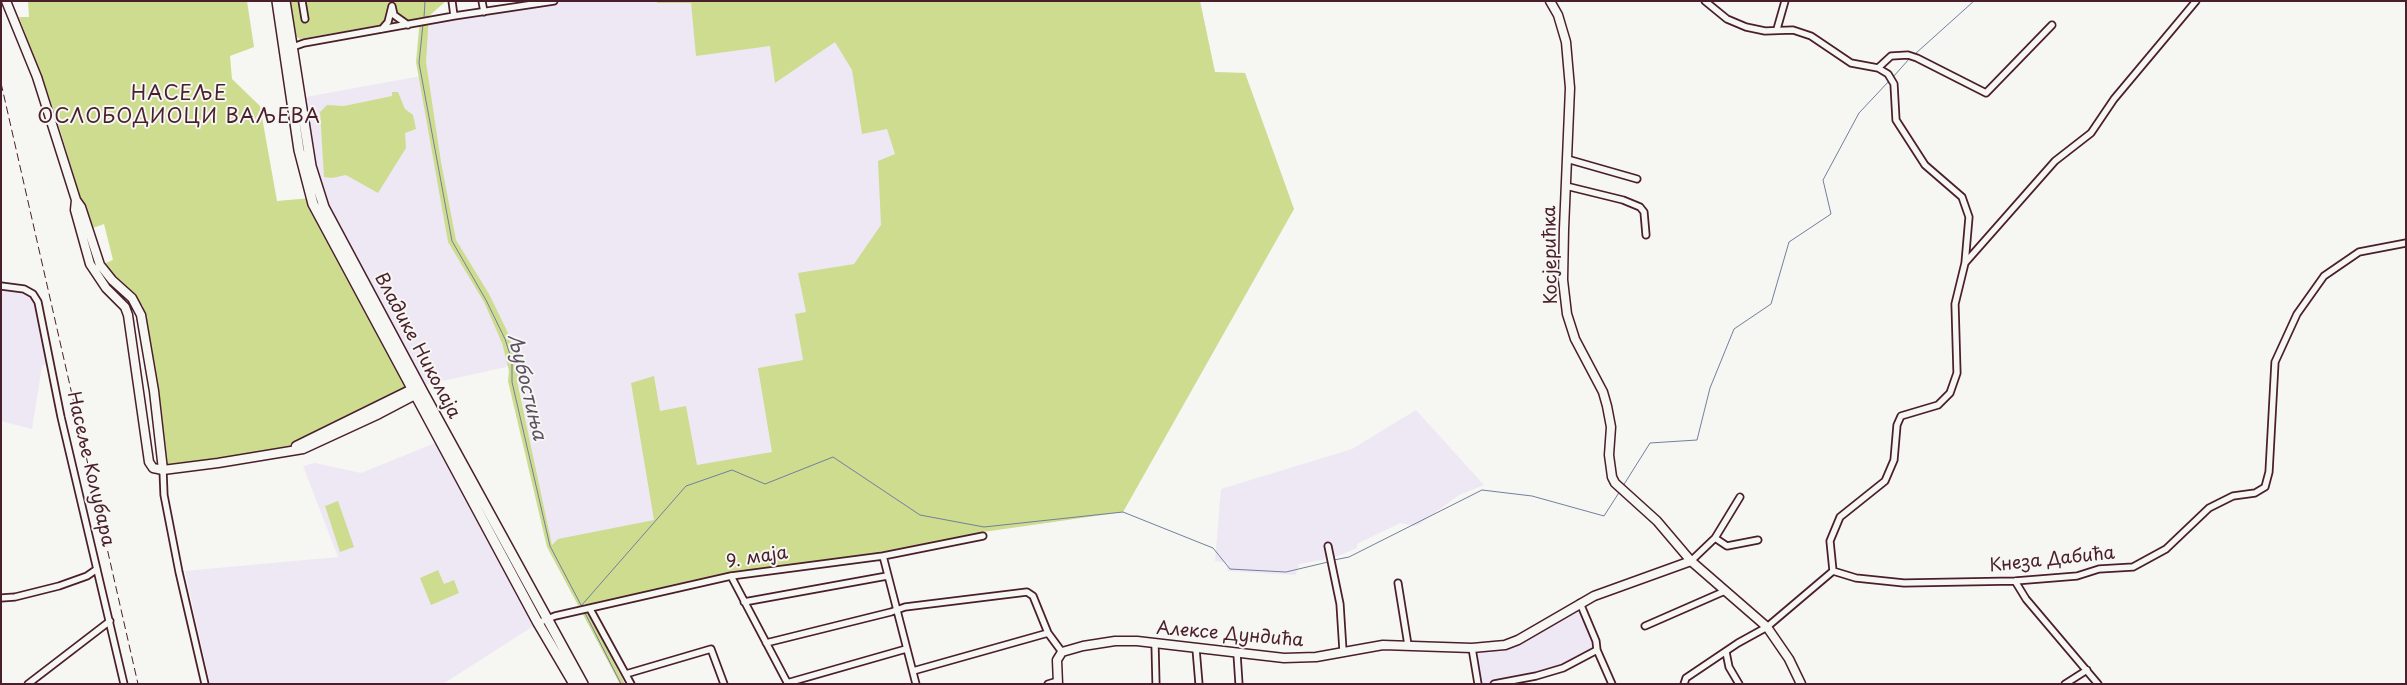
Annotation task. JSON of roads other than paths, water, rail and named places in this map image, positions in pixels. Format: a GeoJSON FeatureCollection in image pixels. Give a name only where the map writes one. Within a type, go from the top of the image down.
{"type":"FeatureCollection","features":[{"type":"Feature","properties":{"kind":"main road","name":"Владике Николаја"},"geometry":{"type":"LineString","coordinates":[[277,1],[288,45]]}},
{"type":"Feature","properties":{"kind":"main road","name":"Владике Николаја"},"geometry":{"type":"LineString","coordinates":[[285,1],[288,45],[302,165],[313,204],[584,684]]}},
{"type":"Feature","properties":{"kind":"main road","name":"Владике Николаја"},"geometry":{"type":"LineString","coordinates":[[417,390],[538,622],[574,684]]}},
{"type":"Feature","properties":{"kind":"street"},"geometry":{"type":"LineString","coordinates":[[6,1],[42,93],[76,200],[81,207],[100,265],[112,280],[132,298],[142,320],[156,412],[164,495],[204,684]]}},
{"type":"Feature","properties":{"kind":"street"},"geometry":{"type":"LineString","coordinates":[[302,1],[305,19]]}},
{"type":"Feature","properties":{"kind":"street"},"geometry":{"type":"LineString","coordinates":[[452,1],[454,16]]}},
{"type":"Feature","properties":{"kind":"street"},"geometry":{"type":"LineString","coordinates":[[482,1],[484,12]]}},
{"type":"Feature","properties":{"kind":"street"},"geometry":{"type":"LineString","coordinates":[[288,45],[527,3],[554,1]]}},
{"type":"Feature","properties":{"kind":"street","name":"Косјерићка"},"geometry":{"type":"LineString","coordinates":[[1550,1],[1558,15],[1566,42],[1570,88],[1563,280],[1567,314],[1575,339],[1603,392],[1607,406],[1611,427],[1610,469],[1615,483],[1657,521],[1691,561],[1767,627],[1789,659],[1802,684]]}},
{"type":"Feature","properties":{"kind":"street"},"geometry":{"type":"LineString","coordinates":[[1684,684],[1686,678],[1767,627],[1832,571],[1830,541],[1840,518],[1885,481],[1894,460],[1897,424],[1901,416],[1938,405],[1950,393],[1957,373],[1955,304],[1965,263],[1969,217],[1962,197],[1925,165],[1896,120],[1894,84],[1888,74],[1878,68],[1852,63],[1811,36],[1793,30],[1777,29],[1765,31],[1746,28],[1727,19],[1705,1]]}},
{"type":"Feature","properties":{"kind":"street"},"geometry":{"type":"LineString","coordinates":[[1777,29],[1785,1]]}},
{"type":"Feature","properties":{"kind":"street"},"geometry":{"type":"LineString","coordinates":[[1965,263],[2055,161],[2091,132],[2114,99],[2196,1]]}},
{"type":"Feature","properties":{"kind":"street"},"geometry":{"type":"LineString","coordinates":[[382,29],[388,22],[391,3]]}},
{"type":"Feature","properties":{"kind":"street"},"geometry":{"type":"LineString","coordinates":[[391,3],[394,15],[408,25]]}},
{"type":"Feature","properties":{"kind":"street"},"geometry":{"type":"LineString","coordinates":[[1878,68],[1891,56],[1908,55],[1918,58],[1986,93],[2052,25]]}},
{"type":"Feature","properties":{"kind":"street"},"geometry":{"type":"LineString","coordinates":[[1567,159],[1637,180]]}},
{"type":"Feature","properties":{"kind":"street"},"geometry":{"type":"LineString","coordinates":[[1566,186],[1623,200],[1643,208],[1646,235]]}},
{"type":"Feature","properties":{"kind":"street"},"geometry":{"type":"LineString","coordinates":[[76,200],[75,210],[90,264],[106,288],[124,307],[130,321],[144,413],[149,464],[153,468],[163,470],[249,459],[303,449],[335,435],[417,390]]}},
{"type":"Feature","properties":{"kind":"street","name":"Кнеза Дабића"},"geometry":{"type":"LineString","coordinates":[[1832,571],[1856,578],[1904,583],[2015,581],[2076,576],[2099,569],[2133,567],[2166,550],[2209,508],[2233,496],[2255,493],[2265,487],[2269,472],[2275,362],[2297,314],[2324,276],[2359,252],[2406,243]]}},
{"type":"Feature","properties":{"kind":"street","name":"Насеље Колубара"},"geometry":{"type":"LineString","coordinates":[[1,286],[24,289],[32,294],[38,302],[62,417],[124,684]]}},
{"type":"Feature","properties":{"kind":"street"},"geometry":{"type":"LineString","coordinates":[[130,321],[138,318],[142,320]]}},
{"type":"Feature","properties":{"kind":"street"},"geometry":{"type":"LineString","coordinates":[[144,413],[150,416],[156,412]]}},
{"type":"Feature","properties":{"kind":"street"},"geometry":{"type":"LineString","coordinates":[[1691,561],[1715,538],[1740,497]]}},
{"type":"Feature","properties":{"kind":"street","name":"9. маја"},"geometry":{"type":"LineString","coordinates":[[538,622],[548,618],[731,576],[882,556],[983,536]]}},
{"type":"Feature","properties":{"kind":"street"},"geometry":{"type":"LineString","coordinates":[[1715,538],[1726,546],[1758,540]]}},
{"type":"Feature","properties":{"kind":"street"},"geometry":{"type":"LineString","coordinates":[[1328,546],[1340,604],[1343,651]]}},
{"type":"Feature","properties":{"kind":"street"},"geometry":{"type":"LineString","coordinates":[[882,556],[916,684]]}},
{"type":"Feature","properties":{"kind":"street","name":"Алексе Дундића"},"geometry":{"type":"LineString","coordinates":[[1062,652],[1104,642],[1137,641],[1284,658],[1316,657],[1383,645],[1472,648],[1509,644],[1580,603],[1609,590],[1691,561]]}},
{"type":"Feature","properties":{"kind":"street"},"geometry":{"type":"LineString","coordinates":[[1,598],[15,597],[59,586],[87,576],[97,569]]}},
{"type":"Feature","properties":{"kind":"street"},"geometry":{"type":"LineString","coordinates":[[731,576],[788,683],[906,649]]}},
{"type":"Feature","properties":{"kind":"street"},"geometry":{"type":"LineString","coordinates":[[744,602],[888,576]]}},
{"type":"Feature","properties":{"kind":"street"},"geometry":{"type":"LineString","coordinates":[[2015,581],[2026,599],[2098,684]]}},
{"type":"Feature","properties":{"kind":"street"},"geometry":{"type":"LineString","coordinates":[[1398,584],[1408,645]]}},
{"type":"Feature","properties":{"kind":"street"},"geometry":{"type":"LineString","coordinates":[[1645,626],[1725,591]]}},
{"type":"Feature","properties":{"kind":"street"},"geometry":{"type":"LineString","coordinates":[[766,642],[896,611],[908,606],[1027,592],[1036,601],[1048,633],[1062,652],[1058,660],[1058,682],[1048,684]]}},
{"type":"Feature","properties":{"kind":"street"},"geometry":{"type":"LineString","coordinates":[[1580,603],[1612,684]]}},
{"type":"Feature","properties":{"kind":"street"},"geometry":{"type":"LineString","coordinates":[[590,608],[631,684]]}},
{"type":"Feature","properties":{"kind":"street"},"geometry":{"type":"LineString","coordinates":[[28,684],[110,621]]}},
{"type":"Feature","properties":{"kind":"street"},"geometry":{"type":"LineString","coordinates":[[912,671],[1048,633]]}},
{"type":"Feature","properties":{"kind":"street"},"geometry":{"type":"LineString","coordinates":[[1155,644],[1156,684]]}},
{"type":"Feature","properties":{"kind":"street"},"geometry":{"type":"LineString","coordinates":[[1472,648],[1478,684]]}},
{"type":"Feature","properties":{"kind":"street"},"geometry":{"type":"LineString","coordinates":[[1196,649],[1199,684]]}},
{"type":"Feature","properties":{"kind":"street"},"geometry":{"type":"LineString","coordinates":[[626,674],[713,650],[724,682],[716,684]]}},
{"type":"Feature","properties":{"kind":"street"},"geometry":{"type":"LineString","coordinates":[[1494,684],[1536,676],[1563,668],[1597,650]]}},
{"type":"Feature","properties":{"kind":"street"},"geometry":{"type":"LineString","coordinates":[[1726,652],[1729,667],[1738,684]]}},
{"type":"Feature","properties":{"kind":"street"},"geometry":{"type":"LineString","coordinates":[[1237,654],[1239,684]]}},
{"type":"Feature","properties":{"kind":"street"},"geometry":{"type":"LineString","coordinates":[[2065,684],[2087,670]]}},
{"type":"Feature","properties":{"kind":"waterway","name":"Љубостиња"},"geometry":{"type":"LineString","coordinates":[[424,18],[425,1]]}},
{"type":"Feature","properties":{"kind":"waterway"},"geometry":{"type":"LineString","coordinates":[[1915,54],[1974,1]]}},
{"type":"Feature","properties":{"kind":"waterway","name":"Љубостиња"},"geometry":{"type":"LineString","coordinates":[[423,24],[419,63],[452,241],[486,300],[505,339],[512,361],[512,382],[550,546],[581,605]]}},
{"type":"Feature","properties":{"kind":"waterway"},"geometry":{"type":"LineString","coordinates":[[1893,77],[1910,58]]}},
{"type":"Feature","properties":{"kind":"waterway"},"geometry":{"type":"LineString","coordinates":[[1623,486],[1650,443],[1697,440],[1710,388],[1734,329],[1771,304],[1789,242],[1831,214],[1823,180],[1859,113],[1890,80]]}},
{"type":"Feature","properties":{"kind":"waterway"},"geometry":{"type":"LineString","coordinates":[[581,606],[686,486],[732,470],[765,484],[833,457],[920,515],[984,527],[1123,512],[1213,548],[1230,569],[1286,572],[1328,562]]}},
{"type":"Feature","properties":{"kind":"waterway"},"geometry":{"type":"LineString","coordinates":[[1334,560],[1349,557],[1482,490],[1532,496],[1604,516],[1620,491]]}},
{"type":"Feature","properties":{"kind":"waterway","name":"Љубостиња"},"geometry":{"type":"LineString","coordinates":[[584,611],[621,684]]}},
{"type":"Feature","properties":{"kind":"railway"},"geometry":{"type":"LineString","coordinates":[[1,83],[138,684]]}},
{"type":"Feature","properties":{"kind":"district","name":"НАСЕЉЕ ОСЛОБОДИОЦИ ВАЉЕВА"},"geometry":{"type":"Point","coordinates":[179,106]}}]}
